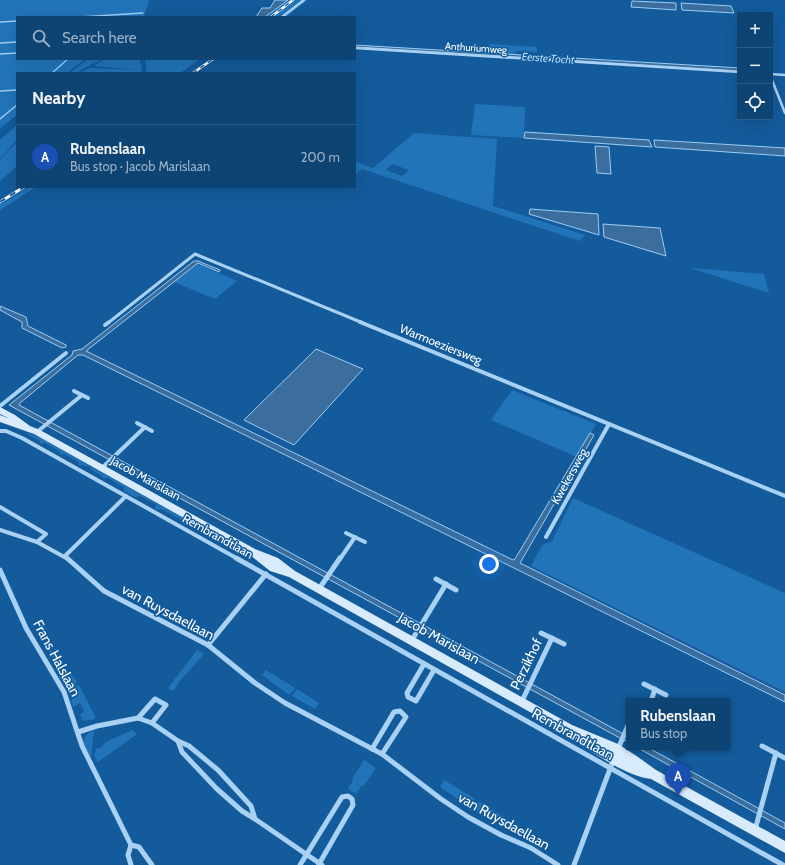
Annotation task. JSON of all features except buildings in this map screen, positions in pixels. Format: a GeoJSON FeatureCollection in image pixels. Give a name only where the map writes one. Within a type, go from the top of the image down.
{"type":"FeatureCollection","features":[{"type":"Feature","properties":{"kind":"main road","name":"Jacob Marislaan"},"geometry":{"type":"LineString","coordinates":[[0,410],[26,427],[253,552],[273,568],[322,584],[412,640],[571,730],[583,741],[615,755],[643,773],[652,774],[756,827],[785,847]]}},
{"type":"Feature","properties":{"kind":"main road","name":"Jacob Marislaan"},"geometry":{"type":"LineString","coordinates":[[0,418],[17,426],[26,427]]}},
{"type":"Feature","properties":{"kind":"street"},"geometry":{"type":"LineString","coordinates":[[283,16],[304,0]]}},
{"type":"Feature","properties":{"kind":"street","name":"Anthuriumweg"},"geometry":{"type":"LineString","coordinates":[[356,48],[737,72]]}},
{"type":"Feature","properties":{"kind":"street"},"geometry":{"type":"LineString","coordinates":[[773,74],[785,75]]}},
{"type":"Feature","properties":{"kind":"street"},"geometry":{"type":"LineString","coordinates":[[773,82],[785,113]]}},
{"type":"Feature","properties":{"kind":"street","name":"Warmoeziersweg"},"geometry":{"type":"LineString","coordinates":[[105,325],[195,254],[785,496]]}},
{"type":"Feature","properties":{"kind":"street"},"geometry":{"type":"LineString","coordinates":[[0,406],[66,354]]}},
{"type":"Feature","properties":{"kind":"street"},"geometry":{"type":"LineString","coordinates":[[74,391],[88,398]]}},
{"type":"Feature","properties":{"kind":"street"},"geometry":{"type":"LineString","coordinates":[[37,432],[82,395]]}},
{"type":"Feature","properties":{"kind":"street"},"geometry":{"type":"LineString","coordinates":[[137,423],[152,431]]}},
{"type":"Feature","properties":{"kind":"street","name":"Kwekersweg"},"geometry":{"type":"LineString","coordinates":[[546,537],[609,424]]}},
{"type":"Feature","properties":{"kind":"street"},"geometry":{"type":"LineString","coordinates":[[102,468],[145,427]]}},
{"type":"Feature","properties":{"kind":"street","name":"Rembrandtlaan"},"geometry":{"type":"LineString","coordinates":[[0,431],[6,431],[22,438],[266,574],[434,670],[615,755],[783,865]]}},
{"type":"Feature","properties":{"kind":"street"},"geometry":{"type":"LineString","coordinates":[[65,556],[126,496]]}},
{"type":"Feature","properties":{"kind":"street"},"geometry":{"type":"LineString","coordinates":[[0,507],[46,534],[37,542]]}},
{"type":"Feature","properties":{"kind":"street","name":"van Ruysdaellaan"},"geometry":{"type":"LineString","coordinates":[[0,530],[37,542],[65,556],[104,591],[208,645],[255,683],[285,704],[382,754],[441,799],[468,817],[501,835],[531,848],[558,865]]}},
{"type":"Feature","properties":{"kind":"street"},"geometry":{"type":"LineString","coordinates":[[346,533],[365,542]]}},
{"type":"Feature","properties":{"kind":"street"},"geometry":{"type":"LineString","coordinates":[[322,584],[355,537]]}},
{"type":"Feature","properties":{"kind":"street","name":"Frans Halslaan"},"geometry":{"type":"LineString","coordinates":[[0,570],[26,628],[64,692],[82,746],[131,845],[128,855],[131,865]]}},
{"type":"Feature","properties":{"kind":"street"},"geometry":{"type":"LineString","coordinates":[[208,645],[266,574]]}},
{"type":"Feature","properties":{"kind":"street"},"geometry":{"type":"LineString","coordinates":[[436,579],[456,590]]}},
{"type":"Feature","properties":{"kind":"street"},"geometry":{"type":"LineString","coordinates":[[412,640],[446,584]]}},
{"type":"Feature","properties":{"kind":"street","name":"Perzikhof"},"geometry":{"type":"LineString","coordinates":[[541,633],[564,644]]}},
{"type":"Feature","properties":{"kind":"street","name":"Perzikhof"},"geometry":{"type":"LineString","coordinates":[[522,701],[552,638]]}},
{"type":"Feature","properties":{"kind":"street"},"geometry":{"type":"LineString","coordinates":[[424,664],[407,693],[408,697],[412,700],[416,701],[434,670]]}},
{"type":"Feature","properties":{"kind":"street"},"geometry":{"type":"LineString","coordinates":[[644,684],[666,695]]}},
{"type":"Feature","properties":{"kind":"street"},"geometry":{"type":"LineString","coordinates":[[652,698],[655,689]]}},
{"type":"Feature","properties":{"kind":"street"},"geometry":{"type":"LineString","coordinates":[[138,718],[155,699],[166,705],[152,723]]}},
{"type":"Feature","properties":{"kind":"street"},"geometry":{"type":"LineString","coordinates":[[372,749],[394,712],[400,711],[406,717],[382,754]]}},
{"type":"Feature","properties":{"kind":"street"},"geometry":{"type":"LineString","coordinates":[[78,732],[97,726],[138,718],[152,723],[189,746],[218,770],[251,806],[255,819]]}},
{"type":"Feature","properties":{"kind":"street"},"geometry":{"type":"LineString","coordinates":[[574,865],[626,728]]}},
{"type":"Feature","properties":{"kind":"street"},"geometry":{"type":"LineString","coordinates":[[178,740],[182,752],[217,789],[242,811],[255,819],[306,855],[320,864],[353,806],[352,799],[348,796],[342,797],[306,855],[300,865]]}},
{"type":"Feature","properties":{"kind":"street"},"geometry":{"type":"LineString","coordinates":[[762,746],[785,758]]}},
{"type":"Feature","properties":{"kind":"street"},"geometry":{"type":"LineString","coordinates":[[756,827],[776,753]]}},
{"type":"Feature","properties":{"kind":"street","name":"Frans Halslaan"},"geometry":{"type":"LineString","coordinates":[[131,845],[139,847],[152,865]]}},
{"type":"Feature","properties":{"kind":"shaded area"},"geometry":{"type":"Polygon","coordinates":[[[0,0],[149,0],[144,16],[99,16],[142,13],[90,16],[16,16],[16,20],[0,21],[0,0]]]}},
{"type":"Feature","properties":{"kind":"shaded area"},"geometry":{"type":"Polygon","coordinates":[[[288,0],[308,0],[287,16],[266,16],[288,0]]]}},
{"type":"Feature","properties":{"kind":"shaded area"},"geometry":{"type":"Polygon","coordinates":[[[16,21],[16,60],[84,60],[69,72],[16,72],[16,116],[0,128],[0,22],[16,21]]]}},
{"type":"Feature","properties":{"kind":"shaded area"},"geometry":{"type":"Polygon","coordinates":[[[489,44],[537,47],[537,52],[516,51],[515,54],[488,53],[489,44]]]}},
{"type":"Feature","properties":{"kind":"shaded area"},"geometry":{"type":"Polygon","coordinates":[[[87,60],[101,60],[77,72],[71,72],[87,60]]]}},
{"type":"Feature","properties":{"kind":"shaded area"},"geometry":{"type":"Polygon","coordinates":[[[104,60],[139,60],[142,67],[141,72],[80,72],[90,68],[139,70],[93,66],[104,60]]]}},
{"type":"Feature","properties":{"kind":"shaded area"},"geometry":{"type":"Polygon","coordinates":[[[145,60],[199,60],[181,72],[147,72],[145,60]]]}},
{"type":"Feature","properties":{"kind":"shaded area"},"geometry":{"type":"Polygon","coordinates":[[[475,104],[525,107],[524,138],[471,135],[475,104]]]}},
{"type":"Feature","properties":{"kind":"shaded area"},"geometry":{"type":"Polygon","coordinates":[[[16,126],[16,141],[0,159],[0,140],[16,126]]]}},
{"type":"Feature","properties":{"kind":"shaded area"},"geometry":{"type":"Polygon","coordinates":[[[414,133],[497,139],[493,206],[585,235],[580,241],[362,169],[356,174],[356,162],[373,168],[414,133]],[[392,164],[386,170],[402,176],[409,170],[392,164]]]}},
{"type":"Feature","properties":{"kind":"shaded area"},"geometry":{"type":"Polygon","coordinates":[[[16,143],[16,167],[0,181],[0,160],[16,143]]]}},
{"type":"Feature","properties":{"kind":"shaded area"},"geometry":{"type":"Polygon","coordinates":[[[27,188],[34,188],[0,210],[0,205],[27,188]]]}},
{"type":"Feature","properties":{"kind":"shaded area"},"geometry":{"type":"Polygon","coordinates":[[[198,264],[237,281],[215,299],[174,282],[198,264]]]}},
{"type":"Feature","properties":{"kind":"shaded area"},"geometry":{"type":"Polygon","coordinates":[[[690,268],[764,274],[769,293],[690,268]]]}},
{"type":"Feature","properties":{"kind":"shaded area"},"geometry":{"type":"Polygon","coordinates":[[[512,390],[596,424],[577,457],[491,420],[512,390]]]}},
{"type":"Feature","properties":{"kind":"shaded area"},"geometry":{"type":"Polygon","coordinates":[[[28,433],[43,439],[90,466],[79,465],[79,462],[64,454],[60,455],[60,452],[45,443],[40,444],[40,441],[27,434],[28,433]]]}},
{"type":"Feature","properties":{"kind":"shaded area"},"geometry":{"type":"Polygon","coordinates":[[[92,467],[251,556],[244,553],[238,554],[236,553],[235,549],[213,537],[209,538],[208,535],[191,525],[184,525],[184,521],[161,509],[155,510],[156,504],[140,496],[135,497],[124,491],[124,487],[108,478],[102,478],[102,476],[90,469],[92,467]]]}},
{"type":"Feature","properties":{"kind":"shaded area"},"geometry":{"type":"Polygon","coordinates":[[[573,498],[785,593],[785,692],[531,566],[542,545],[552,541],[573,498]]]}},
{"type":"Feature","properties":{"kind":"shaded area"},"geometry":{"type":"Polygon","coordinates":[[[48,647],[77,681],[76,684],[70,686],[68,684],[71,682],[66,674],[60,679],[59,676],[65,672],[61,667],[56,671],[57,665],[47,648],[48,647]]]}},
{"type":"Feature","properties":{"kind":"shaded area"},"geometry":{"type":"Polygon","coordinates":[[[197,650],[204,654],[173,691],[168,688],[197,650]]]}},
{"type":"Feature","properties":{"kind":"shaded area"},"geometry":{"type":"Polygon","coordinates":[[[266,670],[295,688],[289,695],[262,675],[266,670]]]}},
{"type":"Feature","properties":{"kind":"shaded area"},"geometry":{"type":"Polygon","coordinates":[[[79,685],[95,716],[95,719],[83,721],[80,714],[84,712],[80,703],[73,707],[71,700],[78,696],[74,688],[79,685]]]}},
{"type":"Feature","properties":{"kind":"shaded area"},"geometry":{"type":"Polygon","coordinates":[[[297,689],[319,703],[315,709],[292,696],[297,689]]]}},
{"type":"Feature","properties":{"kind":"shaded area"},"geometry":{"type":"Polygon","coordinates":[[[94,730],[91,758],[83,743],[87,735],[94,730]]]}},
{"type":"Feature","properties":{"kind":"shaded area"},"geometry":{"type":"Polygon","coordinates":[[[132,730],[137,734],[98,762],[94,756],[96,749],[101,748],[106,742],[132,730]]]}},
{"type":"Feature","properties":{"kind":"shaded area"},"geometry":{"type":"Polygon","coordinates":[[[364,760],[376,768],[364,786],[362,785],[356,794],[348,789],[353,780],[352,779],[364,760]]]}},
{"type":"Feature","properties":{"kind":"shaded area"},"geometry":{"type":"Polygon","coordinates":[[[444,780],[475,799],[471,808],[440,787],[444,780]]]}},
{"type":"Feature","properties":{"kind":"shaded area"},"geometry":{"type":"Polygon","coordinates":[[[478,801],[506,818],[503,825],[475,810],[478,801]]]}},
{"type":"Feature","properties":{"kind":"water"},"geometry":{"type":"Polygon","coordinates":[[[275,0],[288,0],[266,16],[257,16],[262,8],[270,8],[275,0]]]}},
{"type":"Feature","properties":{"kind":"water"},"geometry":{"type":"Polygon","coordinates":[[[632,1],[676,3],[676,10],[631,7],[632,1]]]}},
{"type":"Feature","properties":{"kind":"water"},"geometry":{"type":"Polygon","coordinates":[[[681,3],[731,6],[734,13],[682,10],[681,3]]]}},
{"type":"Feature","properties":{"kind":"water","name":"Eerste Tocht"},"geometry":{"type":"Polygon","coordinates":[[[356,45],[737,68],[737,71],[356,47],[356,45]]]}},
{"type":"Feature","properties":{"kind":"water"},"geometry":{"type":"Polygon","coordinates":[[[525,132],[649,140],[652,147],[524,138],[525,132]]]}},
{"type":"Feature","properties":{"kind":"water"},"geometry":{"type":"Polygon","coordinates":[[[654,140],[785,148],[785,156],[655,147],[654,140]]]}},
{"type":"Feature","properties":{"kind":"water"},"geometry":{"type":"Polygon","coordinates":[[[595,146],[609,147],[611,174],[597,173],[595,146]]]}},
{"type":"Feature","properties":{"kind":"water"},"geometry":{"type":"Polygon","coordinates":[[[530,209],[598,214],[599,235],[529,214],[530,209]]]}},
{"type":"Feature","properties":{"kind":"water"},"geometry":{"type":"Polygon","coordinates":[[[603,224],[660,228],[666,256],[604,237],[603,224]]]}},
{"type":"Feature","properties":{"kind":"water"},"geometry":{"type":"Polygon","coordinates":[[[194,261],[198,261],[220,270],[219,272],[198,263],[86,351],[513,560],[590,433],[594,435],[520,563],[785,695],[785,702],[83,355],[78,355],[20,403],[19,405],[626,735],[626,741],[9,405],[72,355],[73,351],[82,349],[194,261]]]}},
{"type":"Feature","properties":{"kind":"water"},"geometry":{"type":"Polygon","coordinates":[[[0,306],[26,317],[28,326],[66,345],[66,347],[62,348],[22,328],[22,322],[0,310],[0,306]]]}},
{"type":"Feature","properties":{"kind":"water"},"geometry":{"type":"Polygon","coordinates":[[[316,349],[363,369],[294,445],[244,420],[316,349]]]}},
{"type":"Feature","properties":{"kind":"water"},"geometry":{"type":"Polygon","coordinates":[[[641,750],[652,750],[785,823],[785,829],[641,750]]]}},
{"type":"Feature","properties":{"kind":"pier"},"geometry":{"type":"Polygon","coordinates":[[[208,60],[219,60],[201,72],[190,72],[208,60]]]}},
{"type":"Feature","properties":{"kind":"waterway"},"geometry":{"type":"LineString","coordinates":[[96,16],[143,13]]}},
{"type":"Feature","properties":{"kind":"waterway"},"geometry":{"type":"LineString","coordinates":[[0,22],[16,21]]}},
{"type":"Feature","properties":{"kind":"waterway"},"geometry":{"type":"LineString","coordinates":[[0,43],[16,42]]}},
{"type":"Feature","properties":{"kind":"waterway"},"geometry":{"type":"LineString","coordinates":[[0,54],[16,53]]}},
{"type":"Feature","properties":{"kind":"waterway"},"geometry":{"type":"LineString","coordinates":[[53,72],[67,60]]}},
{"type":"Feature","properties":{"kind":"waterway"},"geometry":{"type":"LineString","coordinates":[[0,91],[16,90]]}},
{"type":"Feature","properties":{"kind":"waterway"},"geometry":{"type":"LineString","coordinates":[[0,119],[16,106]]}},
{"type":"Feature","properties":{"kind":"railway"},"geometry":{"type":"LineString","coordinates":[[272,16],[293,0]]}},
{"type":"Feature","properties":{"kind":"railway"},"geometry":{"type":"LineString","coordinates":[[194,72],[212,60]]}},
{"type":"Feature","properties":{"kind":"railway"},"geometry":{"type":"LineString","coordinates":[[0,202],[22,188]]}},
{"type":"Feature","properties":{"kind":"place","name":"Rubenslaan"},"geometry":{"type":"Point","coordinates":[678,796]}}]}
